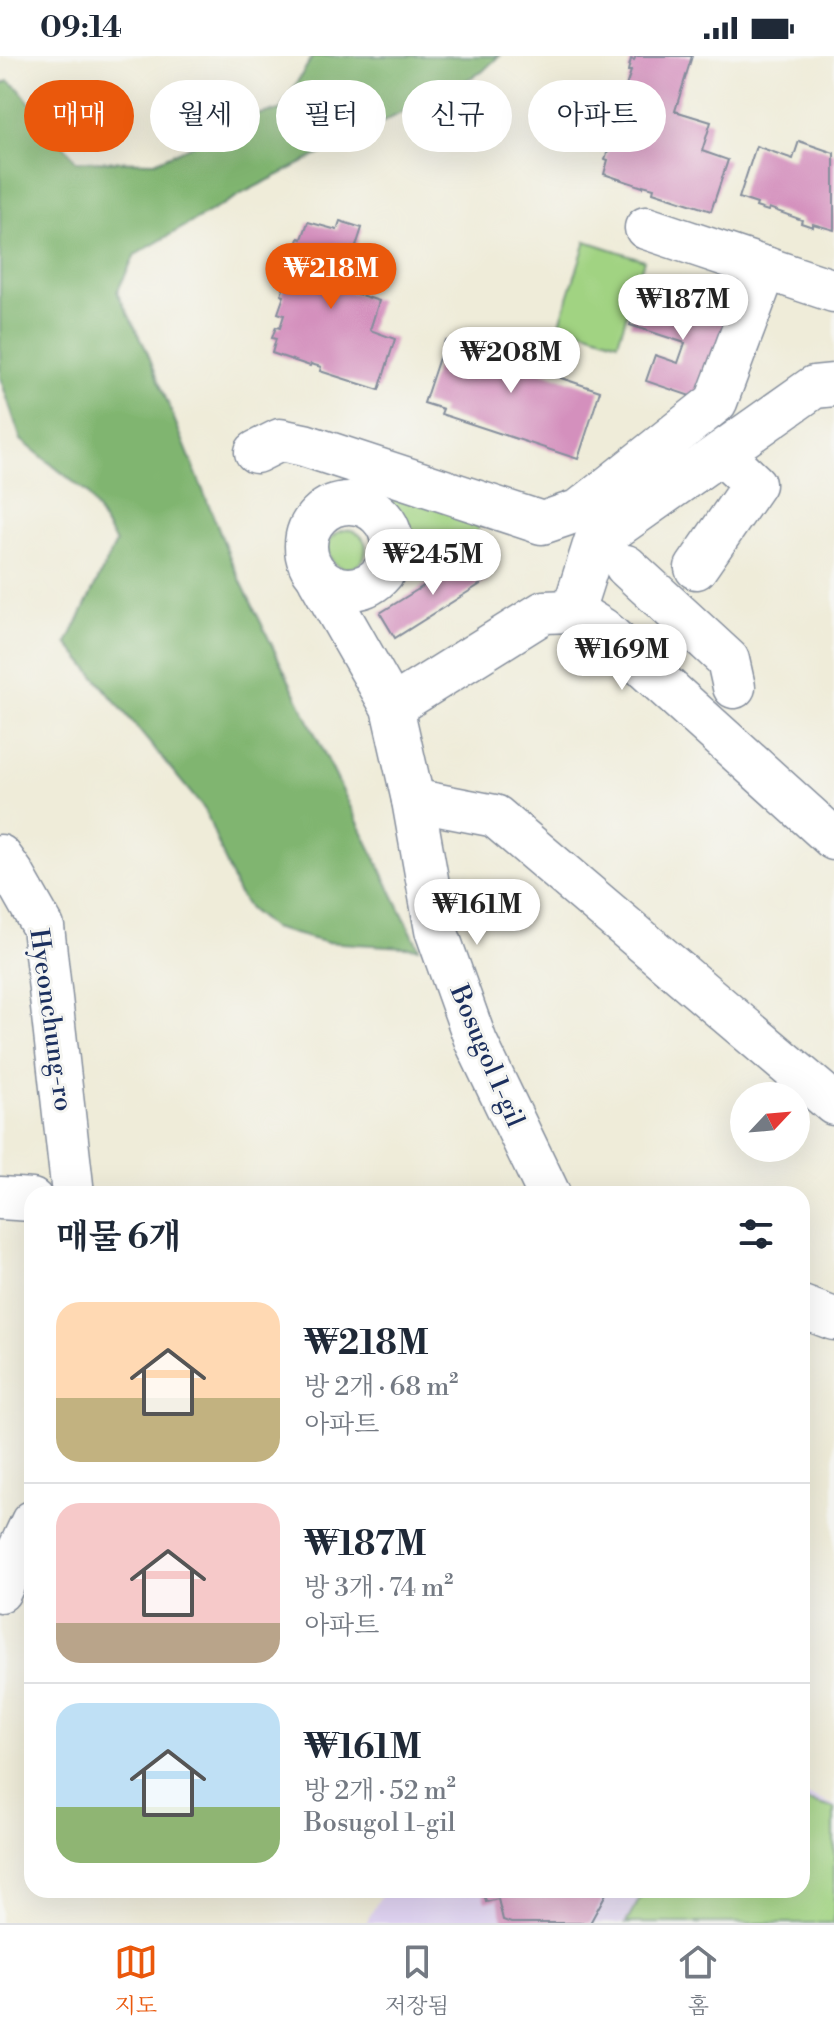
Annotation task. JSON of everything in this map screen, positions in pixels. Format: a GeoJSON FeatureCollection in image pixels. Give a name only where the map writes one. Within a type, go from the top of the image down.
{"type":"FeatureCollection","features":[{"type":"Feature","properties":{"kind":"street"},"geometry":{"type":"LineString","coordinates":[[646,228],[834,291]]}},
{"type":"Feature","properties":{"kind":"street"},"geometry":{"type":"LineString","coordinates":[[256,452],[280,440],[304,445],[542,523],[580,510],[716,402],[766,268]]}},
{"type":"Feature","properties":{"kind":"street"},"geometry":{"type":"LineString","coordinates":[[573,611],[595,542],[814,387],[834,385]]}},
{"type":"Feature","properties":{"kind":"street"},"geometry":{"type":"LineString","coordinates":[[696,568],[754,484],[721,453]]}},
{"type":"Feature","properties":{"kind":"street"},"geometry":{"type":"LineString","coordinates":[[626,566],[728,660],[734,687]]}},
{"type":"Feature","properties":{"kind":"street","name":"Bosugol 1-gil"},"geometry":{"type":"LineString","coordinates":[[319,579],[392,707],[413,800],[436,930],[476,1042],[545,1186]]}},
{"type":"Feature","properties":{"kind":"street"},"geometry":{"type":"LineString","coordinates":[[392,707],[544,612],[573,611],[602,629],[834,839]]}},
{"type":"Feature","properties":{"kind":"street"},"geometry":{"type":"LineString","coordinates":[[413,800],[495,816],[834,1104]]}},
{"type":"Feature","properties":{"kind":"street","name":"Hyeonchung-ro"},"geometry":{"type":"LineString","coordinates":[[0,856],[43,927],[72,1186]]}},
{"type":"Feature","properties":{"kind":"street"},"geometry":{"type":"LineString","coordinates":[[0,1198],[24,1200]]}},
{"type":"Feature","properties":{"kind":"street"},"geometry":{"type":"LineString","coordinates":[[810,1310],[834,1319]]}},
{"type":"Feature","properties":{"kind":"street"},"geometry":{"type":"LineString","coordinates":[[0,1515],[24,1513]]}},
{"type":"Feature","properties":{"kind":"street"},"geometry":{"type":"LineString","coordinates":[[0,1591],[24,1539]]}},
{"type":"Feature","properties":{"kind":"shaded area"},"geometry":{"type":"Polygon","coordinates":[[[810,1796],[834,1805],[834,1923],[366,1923],[380,1898],[810,1898],[810,1796]]]}},
{"type":"Feature","properties":{"kind":"green space"},"geometry":{"type":"Polygon","coordinates":[[[313,56],[499,56],[482,72],[466,80],[402,80],[402,113],[386,121],[386,80],[298,80],[313,56]]]}},
{"type":"Feature","properties":{"kind":"green space"},"geometry":{"type":"Polygon","coordinates":[[[8,81],[24,95],[24,152],[69,152],[76,161],[155,162],[177,152],[260,152],[260,114],[276,111],[276,152],[324,152],[245,192],[135,255],[117,292],[146,349],[233,565],[419,948],[324,942],[272,928],[249,909],[237,891],[205,810],[67,643],[116,543],[87,493],[21,440],[0,377],[0,85],[8,81]]]}},
{"type":"Feature","properties":{"kind":"green space"},"geometry":{"type":"Polygon","coordinates":[[[586,241],[644,260],[618,342],[560,323],[586,241]]]}},
{"type":"Feature","properties":{"kind":"green space"},"geometry":{"type":"Polygon","coordinates":[[[385,489],[482,517],[473,544],[460,552],[456,547],[430,562],[406,525],[397,526],[381,503],[385,489]]]}},
{"type":"Feature","properties":{"kind":"green space"},"geometry":{"type":"Polygon","coordinates":[[[347,530],[360,536],[366,549],[360,562],[347,568],[334,562],[328,549],[334,536],[347,530]]]}},
{"type":"Feature","properties":{"kind":"green space"},"geometry":{"type":"Polygon","coordinates":[[[810,1802],[834,1808],[834,1923],[626,1923],[640,1898],[810,1898],[810,1802]]]}},
{"type":"Feature","properties":{"kind":"building"},"geometry":{"type":"Polygon","coordinates":[[[636,56],[692,56],[675,111],[711,122],[702,151],[728,160],[711,211],[653,192],[654,188],[604,174],[608,152],[666,152],[666,80],[628,80],[631,59],[634,60],[636,56]]]}},
{"type":"Feature","properties":{"kind":"building"},"geometry":{"type":"Polygon","coordinates":[[[799,141],[834,153],[834,230],[801,223],[802,220],[769,208],[768,211],[756,207],[757,204],[739,198],[756,146],[793,159],[799,141]]]}},
{"type":"Feature","properties":{"kind":"building"},"geometry":{"type":"Polygon","coordinates":[[[340,221],[362,228],[342,289],[379,301],[370,330],[395,339],[379,390],[320,371],[321,367],[272,353],[276,339],[272,338],[276,327],[280,328],[284,315],[278,313],[284,296],[281,295],[299,251],[296,250],[299,238],[302,239],[308,222],[337,230],[340,221]]]}},
{"type":"Feature","properties":{"kind":"building"},"geometry":{"type":"Polygon","coordinates":[[[641,292],[703,313],[706,304],[731,313],[702,400],[646,381],[655,355],[678,363],[685,343],[630,325],[641,292]]]}},
{"type":"Feature","properties":{"kind":"building"},"geometry":{"type":"Polygon","coordinates":[[[471,331],[527,350],[522,365],[600,391],[578,459],[441,414],[443,409],[424,403],[445,340],[465,347],[471,331]]]}},
{"type":"Feature","properties":{"kind":"building"},"geometry":{"type":"Polygon","coordinates":[[[472,556],[487,580],[395,638],[380,613],[472,556]]]}},
{"type":"Feature","properties":{"kind":"building"},"geometry":{"type":"Polygon","coordinates":[[[485,1898],[604,1898],[590,1923],[511,1923],[503,1920],[498,1899],[486,1902],[485,1898]]]}}]}
